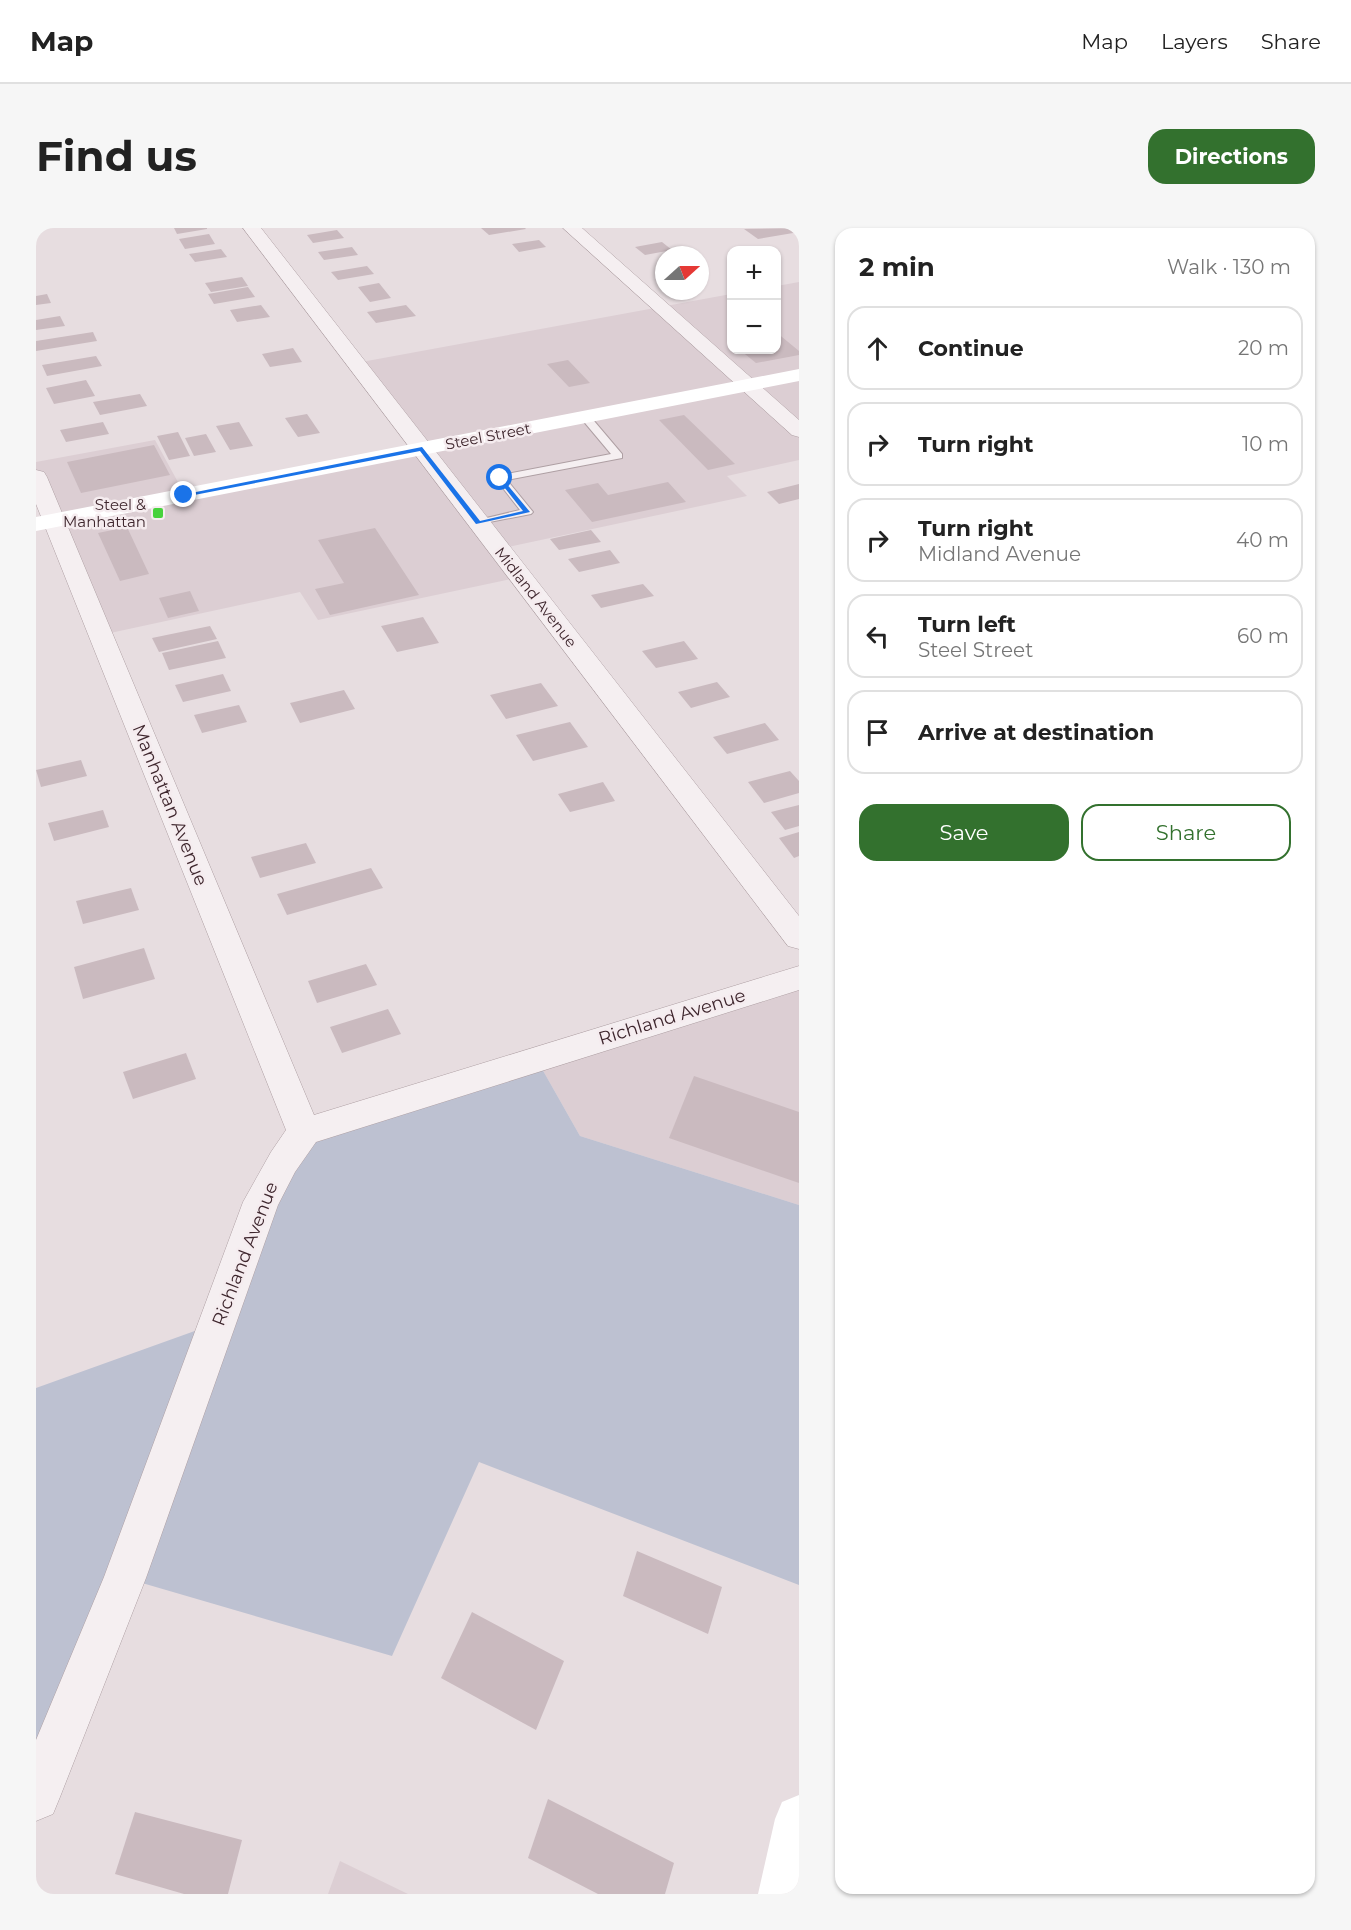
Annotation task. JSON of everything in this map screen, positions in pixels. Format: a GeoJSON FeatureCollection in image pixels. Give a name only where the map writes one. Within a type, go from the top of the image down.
{"type":"FeatureCollection","features":[{"type":"Feature","properties":{"kind":"street","name":"Midland Avenue"},"geometry":{"type":"LineString","coordinates":[[252,228],[799,938]]}},
{"type":"Feature","properties":{"kind":"street"},"geometry":{"type":"LineString","coordinates":[[572,228],[799,431]]}},
{"type":"Feature","properties":{"kind":"street","name":"Steel Street"},"geometry":{"type":"LineString","coordinates":[[45,522],[799,375]]}},
{"type":"Feature","properties":{"kind":"street","name":"Manhattan Avenue"},"geometry":{"type":"LineString","coordinates":[[36,477],[45,522],[304,1132]]}},
{"type":"Feature","properties":{"kind":"street","name":"Richland Avenue"},"geometry":{"type":"LineString","coordinates":[[36,1797],[125,1578],[261,1202],[283,1162],[304,1132],[799,978]]}},
{"type":"Feature","properties":{"kind":"street"},"geometry":{"type":"LineString","coordinates":[[782,1894],[799,1820]]}},
{"type":"Feature","properties":{"kind":"lane"},"geometry":{"type":"LineString","coordinates":[[478,523],[527,512],[500,478],[618,456],[585,417]]}},
{"type":"Feature","properties":{"kind":"shaded area"},"geometry":{"type":"Polygon","coordinates":[[[799,282],[799,460],[727,476],[747,496],[499,549],[520,577],[318,620],[300,592],[101,635],[36,477],[36,462],[155,440],[185,495],[421,449],[356,363],[698,300],[709,300],[709,298],[727,295],[727,354],[781,354],[781,285],[799,282]]]}},
{"type":"Feature","properties":{"kind":"shaded area"},"geometry":{"type":"Polygon","coordinates":[[[799,978],[799,1205],[580,1136],[537,1060],[799,978]]]}},
{"type":"Feature","properties":{"kind":"shaded area"},"geometry":{"type":"Polygon","coordinates":[[[537,1060],[580,1136],[799,1205],[799,1585],[479,1462],[392,1656],[125,1578],[36,1797],[36,1388],[217,1323],[304,1132],[537,1060]]]}},
{"type":"Feature","properties":{"kind":"shaded area"},"geometry":{"type":"Polygon","coordinates":[[[340,1861],[408,1894],[328,1894],[340,1861]]]}},
{"type":"Feature","properties":{"kind":"building"},"geometry":{"type":"Polygon","coordinates":[[[174,228],[207,228],[207,229],[177,234],[174,228]]]}},
{"type":"Feature","properties":{"kind":"building"},"geometry":{"type":"Polygon","coordinates":[[[481,228],[525,228],[526,229],[489,235],[481,228]]]}},
{"type":"Feature","properties":{"kind":"building"},"geometry":{"type":"Polygon","coordinates":[[[799,228],[799,232],[758,239],[744,229],[799,228]]]}},
{"type":"Feature","properties":{"kind":"building"},"geometry":{"type":"Polygon","coordinates":[[[337,230],[344,238],[313,243],[307,235],[337,230]]]}},
{"type":"Feature","properties":{"kind":"building"},"geometry":{"type":"Polygon","coordinates":[[[209,234],[215,244],[185,249],[179,239],[209,234]]]}},
{"type":"Feature","properties":{"kind":"building"},"geometry":{"type":"Polygon","coordinates":[[[539,240],[546,247],[519,252],[512,244],[539,240]]]}},
{"type":"Feature","properties":{"kind":"building"},"geometry":{"type":"Polygon","coordinates":[[[662,242],[667,246],[655,246],[655,253],[645,255],[635,247],[662,242]]]}},
{"type":"Feature","properties":{"kind":"building"},"geometry":{"type":"Polygon","coordinates":[[[352,247],[358,255],[324,260],[318,252],[352,247]]]}},
{"type":"Feature","properties":{"kind":"building"},"geometry":{"type":"Polygon","coordinates":[[[221,249],[227,257],[195,262],[189,254],[221,249]]]}},
{"type":"Feature","properties":{"kind":"building"},"geometry":{"type":"Polygon","coordinates":[[[367,266],[374,274],[338,280],[331,272],[367,266]]]}},
{"type":"Feature","properties":{"kind":"building"},"geometry":{"type":"Polygon","coordinates":[[[242,277],[248,286],[211,292],[205,283],[242,277]]]}},
{"type":"Feature","properties":{"kind":"building"},"geometry":{"type":"Polygon","coordinates":[[[379,283],[391,298],[370,302],[358,287],[379,283]]]}},
{"type":"Feature","properties":{"kind":"building"},"geometry":{"type":"Polygon","coordinates":[[[248,287],[255,297],[214,304],[208,294],[248,287]]]}},
{"type":"Feature","properties":{"kind":"building"},"geometry":{"type":"Polygon","coordinates":[[[47,294],[51,303],[36,305],[36,296],[47,294]]]}},
{"type":"Feature","properties":{"kind":"building"},"geometry":{"type":"Polygon","coordinates":[[[261,305],[270,317],[237,322],[230,310],[261,305]]]}},
{"type":"Feature","properties":{"kind":"building"},"geometry":{"type":"Polygon","coordinates":[[[406,305],[416,316],[376,323],[367,312],[406,305]]]}},
{"type":"Feature","properties":{"kind":"building"},"geometry":{"type":"Polygon","coordinates":[[[60,316],[65,326],[36,330],[36,320],[60,316]]]}},
{"type":"Feature","properties":{"kind":"building"},"geometry":{"type":"Polygon","coordinates":[[[93,332],[97,341],[36,351],[36,341],[93,332]]]}},
{"type":"Feature","properties":{"kind":"building"},"geometry":{"type":"Polygon","coordinates":[[[781,336],[799,351],[799,355],[756,363],[745,354],[781,354],[781,336]]]}},
{"type":"Feature","properties":{"kind":"building"},"geometry":{"type":"Polygon","coordinates":[[[293,348],[302,362],[270,367],[262,354],[293,348]]]}},
{"type":"Feature","properties":{"kind":"building"},"geometry":{"type":"Polygon","coordinates":[[[96,356],[102,366],[47,376],[42,365],[96,356]]]}},
{"type":"Feature","properties":{"kind":"building"},"geometry":{"type":"Polygon","coordinates":[[[568,360],[590,383],[569,387],[547,364],[568,360]]]}},
{"type":"Feature","properties":{"kind":"building"},"geometry":{"type":"Polygon","coordinates":[[[86,380],[95,396],[54,404],[46,388],[86,380]]]}},
{"type":"Feature","properties":{"kind":"building"},"geometry":{"type":"Polygon","coordinates":[[[140,394],[147,406],[100,415],[93,402],[140,394]]]}},
{"type":"Feature","properties":{"kind":"building"},"geometry":{"type":"Polygon","coordinates":[[[307,414],[320,433],[298,437],[285,418],[307,414]]]}},
{"type":"Feature","properties":{"kind":"building"},"geometry":{"type":"Polygon","coordinates":[[[684,415],[735,464],[708,470],[659,420],[684,415]]]}},
{"type":"Feature","properties":{"kind":"building"},"geometry":{"type":"Polygon","coordinates":[[[103,422],[109,434],[66,442],[60,430],[103,422]]]}},
{"type":"Feature","properties":{"kind":"building"},"geometry":{"type":"Polygon","coordinates":[[[239,422],[253,446],[230,450],[216,426],[239,422]]]}},
{"type":"Feature","properties":{"kind":"building"},"geometry":{"type":"Polygon","coordinates":[[[178,432],[190,456],[169,460],[157,436],[178,432]]]}},
{"type":"Feature","properties":{"kind":"building"},"geometry":{"type":"Polygon","coordinates":[[[206,434],[216,452],[194,456],[185,438],[206,434]]]}},
{"type":"Feature","properties":{"kind":"building"},"geometry":{"type":"Polygon","coordinates":[[[154,445],[170,475],[81,493],[67,462],[154,445]]]}},
{"type":"Feature","properties":{"kind":"building"},"geometry":{"type":"Polygon","coordinates":[[[668,482],[686,502],[592,522],[565,490],[598,483],[608,495],[668,482]]]}},
{"type":"Feature","properties":{"kind":"building"},"geometry":{"type":"Polygon","coordinates":[[[799,484],[799,499],[779,504],[767,492],[799,484]]]}},
{"type":"Feature","properties":{"kind":"building"},"geometry":{"type":"Polygon","coordinates":[[[127,527],[149,574],[120,581],[98,533],[127,527]]]}},
{"type":"Feature","properties":{"kind":"building"},"geometry":{"type":"Polygon","coordinates":[[[375,528],[419,595],[330,615],[315,589],[344,583],[318,540],[375,528]]]}},
{"type":"Feature","properties":{"kind":"building"},"geometry":{"type":"Polygon","coordinates":[[[591,530],[601,542],[559,550],[550,539],[591,530]]]}},
{"type":"Feature","properties":{"kind":"building"},"geometry":{"type":"Polygon","coordinates":[[[610,550],[620,563],[579,572],[568,559],[610,550]]]}},
{"type":"Feature","properties":{"kind":"building"},"geometry":{"type":"Polygon","coordinates":[[[643,584],[654,596],[601,608],[591,595],[643,584]]]}},
{"type":"Feature","properties":{"kind":"building"},"geometry":{"type":"Polygon","coordinates":[[[190,591],[199,611],[168,618],[159,598],[190,591]]]}},
{"type":"Feature","properties":{"kind":"building"},"geometry":{"type":"Polygon","coordinates":[[[423,617],[439,643],[397,652],[381,626],[423,617]]]}},
{"type":"Feature","properties":{"kind":"building"},"geometry":{"type":"Polygon","coordinates":[[[210,626],[217,639],[159,652],[152,638],[210,626]]]}},
{"type":"Feature","properties":{"kind":"building"},"geometry":{"type":"Polygon","coordinates":[[[218,641],[226,658],[169,670],[162,653],[218,641]]]}},
{"type":"Feature","properties":{"kind":"building"},"geometry":{"type":"Polygon","coordinates":[[[684,641],[698,659],[656,668],[642,651],[684,641]]]}},
{"type":"Feature","properties":{"kind":"building"},"geometry":{"type":"Polygon","coordinates":[[[223,674],[231,691],[183,702],[175,685],[223,674]]]}},
{"type":"Feature","properties":{"kind":"building"},"geometry":{"type":"Polygon","coordinates":[[[717,682],[730,697],[691,708],[678,692],[717,682]]]}},
{"type":"Feature","properties":{"kind":"building"},"geometry":{"type":"Polygon","coordinates":[[[541,683],[558,706],[506,719],[490,695],[541,683]]]}},
{"type":"Feature","properties":{"kind":"building"},"geometry":{"type":"Polygon","coordinates":[[[344,690],[355,709],[300,723],[290,703],[344,690]]]}},
{"type":"Feature","properties":{"kind":"building"},"geometry":{"type":"Polygon","coordinates":[[[239,705],[247,722],[202,733],[194,715],[239,705]]]}},
{"type":"Feature","properties":{"kind":"building"},"geometry":{"type":"Polygon","coordinates":[[[570,722],[588,747],[533,761],[516,735],[570,722]]]}},
{"type":"Feature","properties":{"kind":"building"},"geometry":{"type":"Polygon","coordinates":[[[765,723],[779,740],[727,754],[713,737],[765,723]]]}},
{"type":"Feature","properties":{"kind":"building"},"geometry":{"type":"Polygon","coordinates":[[[81,760],[87,776],[41,787],[36,770],[81,760]]]}},
{"type":"Feature","properties":{"kind":"building"},"geometry":{"type":"Polygon","coordinates":[[[790,771],[799,781],[799,793],[764,803],[748,782],[790,771]]]}},
{"type":"Feature","properties":{"kind":"building"},"geometry":{"type":"Polygon","coordinates":[[[603,782],[615,801],[570,812],[558,794],[603,782]]]}},
{"type":"Feature","properties":{"kind":"building"},"geometry":{"type":"Polygon","coordinates":[[[799,805],[799,826],[785,830],[771,812],[799,805]]]}},
{"type":"Feature","properties":{"kind":"building"},"geometry":{"type":"Polygon","coordinates":[[[103,810],[109,827],[54,841],[48,823],[103,810]]]}},
{"type":"Feature","properties":{"kind":"building"},"geometry":{"type":"Polygon","coordinates":[[[799,832],[799,856],[794,858],[779,838],[799,832]]]}},
{"type":"Feature","properties":{"kind":"building"},"geometry":{"type":"Polygon","coordinates":[[[306,843],[316,863],[260,878],[251,857],[306,843]]]}},
{"type":"Feature","properties":{"kind":"building"},"geometry":{"type":"Polygon","coordinates":[[[371,868],[383,888],[287,915],[277,894],[371,868]]]}},
{"type":"Feature","properties":{"kind":"building"},"geometry":{"type":"Polygon","coordinates":[[[131,888],[139,910],[83,924],[76,901],[131,888]]]}},
{"type":"Feature","properties":{"kind":"building"},"geometry":{"type":"Polygon","coordinates":[[[144,948],[155,979],[83,999],[74,967],[144,948]]]}},
{"type":"Feature","properties":{"kind":"building"},"geometry":{"type":"Polygon","coordinates":[[[366,964],[377,985],[317,1003],[308,981],[366,964]]]}},
{"type":"Feature","properties":{"kind":"building"},"geometry":{"type":"Polygon","coordinates":[[[388,1009],[401,1034],[342,1053],[330,1027],[388,1009]]]}},
{"type":"Feature","properties":{"kind":"building"},"geometry":{"type":"Polygon","coordinates":[[[186,1053],[196,1079],[133,1099],[123,1072],[186,1053]]]}},
{"type":"Feature","properties":{"kind":"building"},"geometry":{"type":"Polygon","coordinates":[[[694,1076],[799,1112],[799,1183],[669,1138],[694,1076]]]}},
{"type":"Feature","properties":{"kind":"building"},"geometry":{"type":"Polygon","coordinates":[[[637,1551],[722,1587],[708,1634],[623,1596],[637,1551]]]}},
{"type":"Feature","properties":{"kind":"building"},"geometry":{"type":"Polygon","coordinates":[[[472,1612],[564,1661],[536,1730],[441,1678],[472,1612]]]}},
{"type":"Feature","properties":{"kind":"building"},"geometry":{"type":"Polygon","coordinates":[[[548,1799],[674,1863],[665,1894],[598,1894],[528,1858],[548,1799]]]}},
{"type":"Feature","properties":{"kind":"building"},"geometry":{"type":"Polygon","coordinates":[[[135,1812],[242,1840],[228,1894],[184,1894],[115,1874],[135,1812]]]}},
{"type":"Feature","properties":{"kind":"place","name":"Steel & Manhattan"},"geometry":{"type":"Point","coordinates":[158,513]}},
{"type":"Feature","properties":{"kind":"route"},"geometry":{"type":"LineString","coordinates":[[184,495],[422,449],[478,523],[527,512],[500,478]]}}]}
